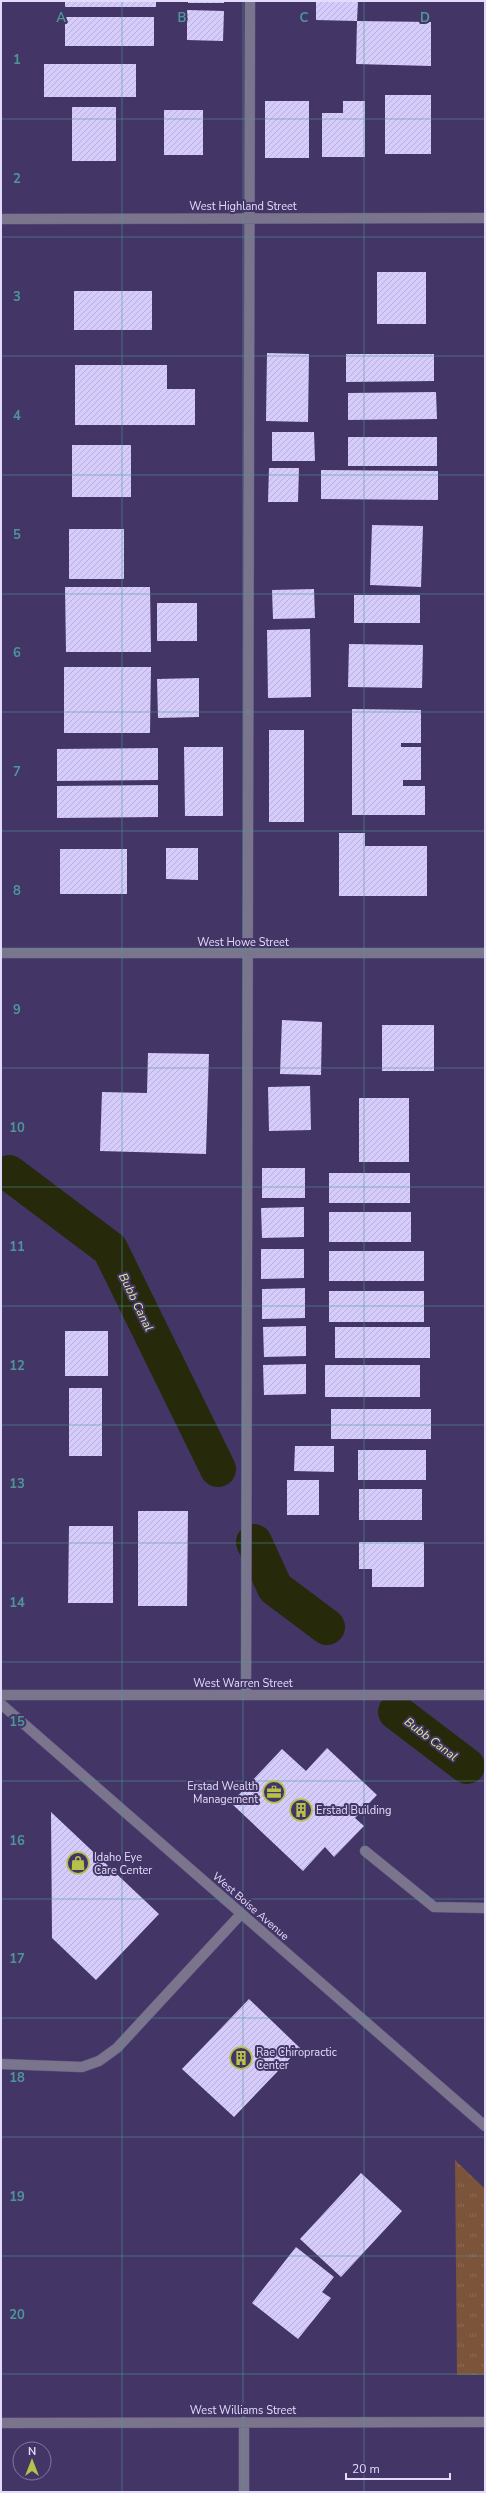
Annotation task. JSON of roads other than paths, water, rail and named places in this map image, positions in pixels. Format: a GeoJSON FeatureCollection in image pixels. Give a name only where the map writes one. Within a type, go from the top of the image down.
{"type":"FeatureCollection","features":[{"type":"Feature","properties":{"kind":"street"},"geometry":{"type":"LineString","coordinates":[[246,1695],[250,1]]}},
{"type":"Feature","properties":{"kind":"street","name":"West Highland Street"},"geometry":{"type":"LineString","coordinates":[[1,219],[485,218]]}},
{"type":"Feature","properties":{"kind":"street","name":"West Howe Street"},"geometry":{"type":"LineString","coordinates":[[1,953],[485,953]]}},
{"type":"Feature","properties":{"kind":"street","name":"West Warren Street"},"geometry":{"type":"LineString","coordinates":[[1,1695],[485,1695]]}},
{"type":"Feature","properties":{"kind":"street","name":"West Boise Avenue"},"geometry":{"type":"LineString","coordinates":[[1,1704],[485,2126]]}},
{"type":"Feature","properties":{"kind":"street"},"geometry":{"type":"LineString","coordinates":[[365,1851],[434,1907],[485,1908]]}},
{"type":"Feature","properties":{"kind":"street"},"geometry":{"type":"LineString","coordinates":[[1,2064],[82,2068],[99,2061],[117,2048],[241,1914]]}},
{"type":"Feature","properties":{"kind":"street"},"geometry":{"type":"LineString","coordinates":[[244,2422],[244,2492]]}},
{"type":"Feature","properties":{"kind":"street","name":"West Williams Street"},"geometry":{"type":"LineString","coordinates":[[1,2423],[485,2422]]}},
{"type":"Feature","properties":{"kind":"waterway","name":"Bubb Canal"},"geometry":{"type":"LineString","coordinates":[[9,1173],[110,1249],[218,1469]]}},
{"type":"Feature","properties":{"kind":"waterway","name":"Bubb Canal"},"geometry":{"type":"LineString","coordinates":[[254,1542],[275,1588],[327,1627]]}},
{"type":"Feature","properties":{"kind":"waterway","name":"Bubb Canal"},"geometry":{"type":"LineString","coordinates":[[396,1712],[467,1766]]}},
{"type":"Feature","properties":{"kind":"place","name":"Erstad Wealth Management"},"geometry":{"type":"Point","coordinates":[274,1792]}},
{"type":"Feature","properties":{"kind":"place","name":"Erstad Building"},"geometry":{"type":"Point","coordinates":[301,1810]}},
{"type":"Feature","properties":{"kind":"place","name":"Idaho Eye Care Center"},"geometry":{"type":"Point","coordinates":[78,1863]}},
{"type":"Feature","properties":{"kind":"place","name":"Rae Chiropractic Center"},"geometry":{"type":"Point","coordinates":[241,2058]}}]}
